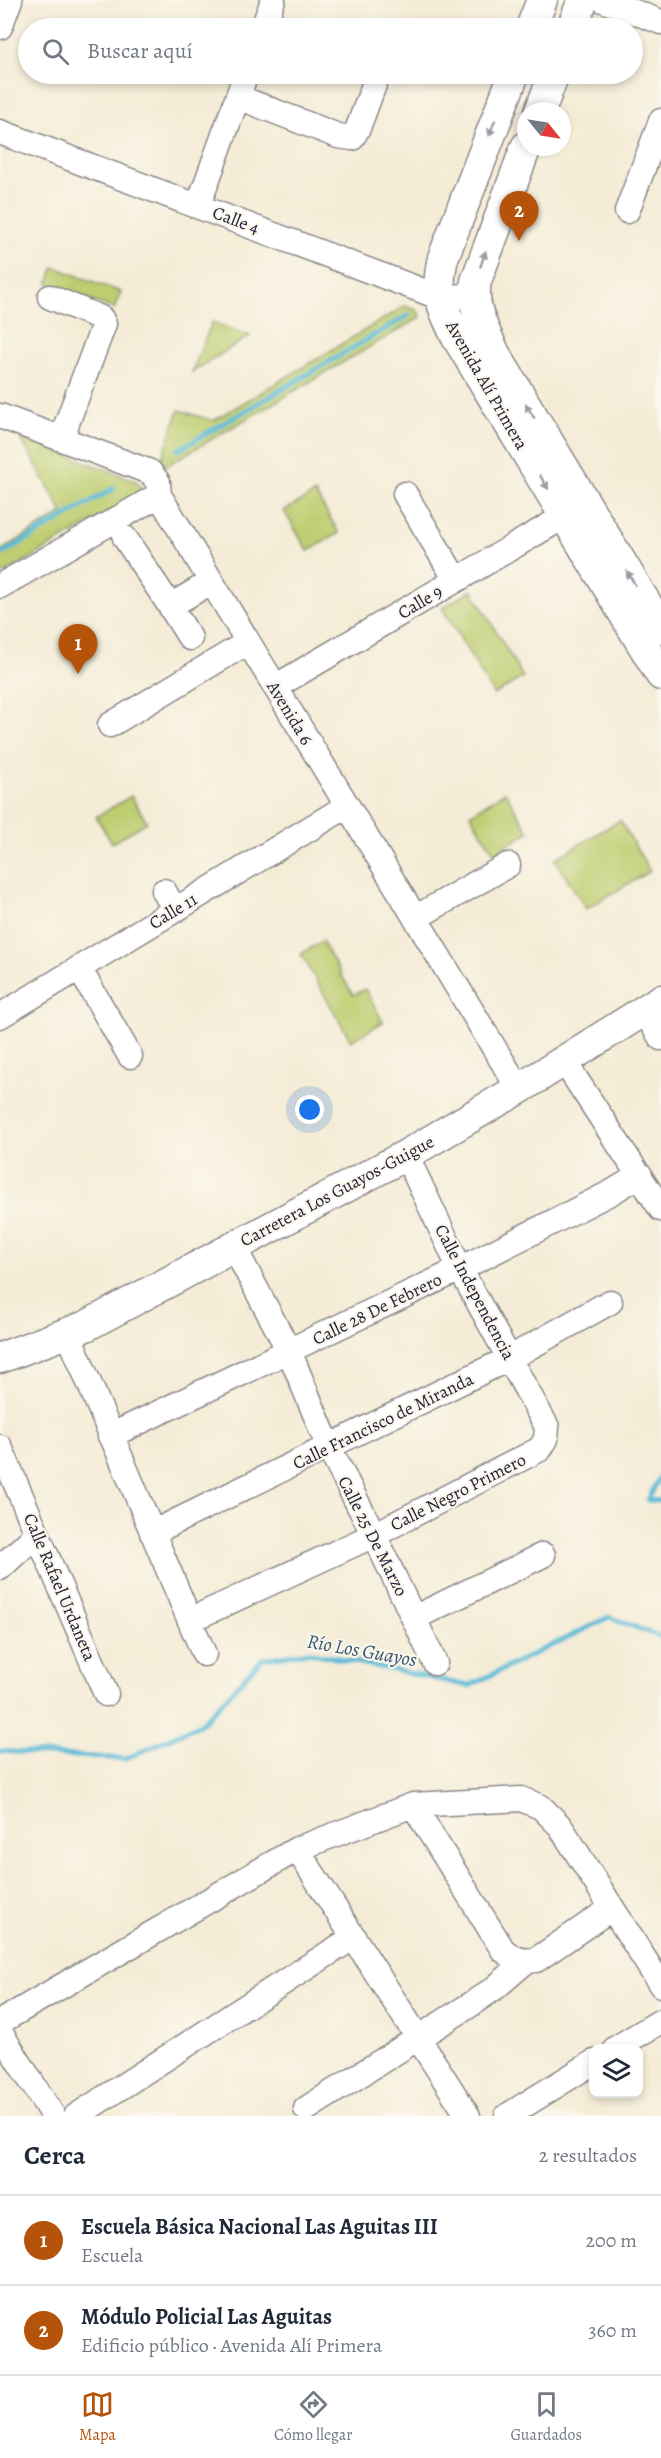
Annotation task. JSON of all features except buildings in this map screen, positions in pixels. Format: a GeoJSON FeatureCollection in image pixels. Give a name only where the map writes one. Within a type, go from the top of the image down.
{"type":"FeatureCollection","features":[{"type":"Feature","properties":{"kind":"main road"},"geometry":{"type":"LineString","coordinates":[[535,18],[542,0]]}},
{"type":"Feature","properties":{"kind":"main road"},"geometry":{"type":"LineString","coordinates":[[576,18],[582,0]]}},
{"type":"Feature","properties":{"kind":"main road","name":"Avenida Alí Primera"},"geometry":{"type":"LineString","coordinates":[[510,84],[448,242],[439,276],[439,297],[456,336],[661,675]]}},
{"type":"Feature","properties":{"kind":"main road"},"geometry":{"type":"LineString","coordinates":[[543,102],[550,84]]}},
{"type":"Feature","properties":{"kind":"main road","name":"Avenida Alí Primera"},"geometry":{"type":"LineString","coordinates":[[523,156],[484,256],[473,296],[476,311],[495,354],[661,628]]}},
{"type":"Feature","properties":{"kind":"main road","name":"Carretera Los Guayos-Guigue"},"geometry":{"type":"LineString","coordinates":[[0,1358],[68,1334],[406,1155],[519,1089],[653,1005]]}},
{"type":"Feature","properties":{"kind":"street"},"geometry":{"type":"LineString","coordinates":[[0,27],[10,0]]}},
{"type":"Feature","properties":{"kind":"street"},"geometry":{"type":"LineString","coordinates":[[266,18],[273,0]]}},
{"type":"Feature","properties":{"kind":"street"},"geometry":{"type":"LineString","coordinates":[[603,0],[661,22]]}},
{"type":"Feature","properties":{"kind":"street"},"geometry":{"type":"LineString","coordinates":[[198,206],[243,84]]}},
{"type":"Feature","properties":{"kind":"street"},"geometry":{"type":"LineString","coordinates":[[238,97],[338,136],[352,138],[374,84]]}},
{"type":"Feature","properties":{"kind":"street"},"geometry":{"type":"LineString","coordinates":[[627,211],[660,128]]}},
{"type":"Feature","properties":{"kind":"street","name":"Calle 4"},"geometry":{"type":"LineString","coordinates":[[0,132],[439,297],[473,296]]}},
{"type":"Feature","properties":{"kind":"street"},"geometry":{"type":"LineString","coordinates":[[50,297],[101,318],[104,324],[61,439]]}},
{"type":"Feature","properties":{"kind":"street","name":"Avenida 6"},"geometry":{"type":"LineString","coordinates":[[0,416],[150,472],[158,482],[159,495],[415,918],[438,967],[519,1089]]}},
{"type":"Feature","properties":{"kind":"street"},"geometry":{"type":"LineString","coordinates":[[405,494],[456,580]]}},
{"type":"Feature","properties":{"kind":"street"},"geometry":{"type":"LineString","coordinates":[[0,586],[159,495]]}},
{"type":"Feature","properties":{"kind":"street","name":"Calle 9"},"geometry":{"type":"LineString","coordinates":[[275,687],[425,609],[456,580],[565,516]]}},
{"type":"Feature","properties":{"kind":"street"},"geometry":{"type":"LineString","coordinates":[[125,538],[190,638]]}},
{"type":"Feature","properties":{"kind":"street"},"geometry":{"type":"LineString","coordinates":[[170,606],[211,582]]}},
{"type":"Feature","properties":{"kind":"street"},"geometry":{"type":"LineString","coordinates":[[110,725],[248,642]]}},
{"type":"Feature","properties":{"kind":"street","name":"Calle 11"},"geometry":{"type":"LineString","coordinates":[[0,1016],[79,969],[169,901],[347,806]]}},
{"type":"Feature","properties":{"kind":"street"},"geometry":{"type":"LineString","coordinates":[[415,918],[508,865]]}},
{"type":"Feature","properties":{"kind":"street"},"geometry":{"type":"LineString","coordinates":[[79,969],[130,1056]]}},
{"type":"Feature","properties":{"kind":"street"},"geometry":{"type":"LineString","coordinates":[[653,1005],[661,1038]]}},
{"type":"Feature","properties":{"kind":"street"},"geometry":{"type":"LineString","coordinates":[[564,1061],[661,1209]]}},
{"type":"Feature","properties":{"kind":"street","name":"Calle Independencia"},"geometry":{"type":"LineString","coordinates":[[406,1155],[460,1269],[547,1427]]}},
{"type":"Feature","properties":{"kind":"street","name":"Calle 28 De Febrero"},"geometry":{"type":"LineString","coordinates":[[110,1436],[460,1269],[612,1192],[640,1175]]}},
{"type":"Feature","properties":{"kind":"street","name":"Calle 25 De Marzo"},"geometry":{"type":"LineString","coordinates":[[234,1247],[289,1351],[329,1449],[374,1535],[435,1663]]}},
{"type":"Feature","properties":{"kind":"street","name":"Calle Francisco de Miranda"},"geometry":{"type":"LineString","coordinates":[[152,1533],[329,1449],[510,1358],[610,1302]]}},
{"type":"Feature","properties":{"kind":"street"},"geometry":{"type":"LineString","coordinates":[[68,1334],[204,1654]]}},
{"type":"Feature","properties":{"kind":"street","name":"Calle Negro Primero"},"geometry":{"type":"LineString","coordinates":[[190,1620],[374,1535],[540,1449],[546,1439],[547,1427]]}},
{"type":"Feature","properties":{"kind":"street","name":"Calle Rafael Urdaneta"},"geometry":{"type":"LineString","coordinates":[[0,1447],[106,1695]]}},
{"type":"Feature","properties":{"kind":"street"},"geometry":{"type":"LineString","coordinates":[[0,1568],[37,1534]]}},
{"type":"Feature","properties":{"kind":"street"},"geometry":{"type":"LineString","coordinates":[[414,1618],[543,1555]]}},
{"type":"Feature","properties":{"kind":"street"},"geometry":{"type":"LineString","coordinates":[[0,2022],[297,1849],[413,1805],[521,1799],[542,1807],[560,1826],[661,1985]]}},
{"type":"Feature","properties":{"kind":"street"},"geometry":{"type":"LineString","coordinates":[[413,1805],[503,1950],[514,1958],[525,1962],[536,1960],[612,1908]]}},
{"type":"Feature","properties":{"kind":"street"},"geometry":{"type":"LineString","coordinates":[[297,1849],[468,2116]]}},
{"type":"Feature","properties":{"kind":"street"},"geometry":{"type":"LineString","coordinates":[[76,2116],[354,1937]]}},
{"type":"Feature","properties":{"kind":"street"},"geometry":{"type":"LineString","coordinates":[[305,2114],[496,1987],[525,1962]]}},
{"type":"Feature","properties":{"kind":"street"},"geometry":{"type":"LineString","coordinates":[[624,2044],[661,2021]]}},
{"type":"Feature","properties":{"kind":"street"},"geometry":{"type":"LineString","coordinates":[[0,2032],[52,2116]]}},
{"type":"Feature","properties":{"kind":"street"},"geometry":{"type":"LineString","coordinates":[[507,2116],[589,2065]]}},
{"type":"Feature","properties":{"kind":"green space"},"geometry":{"type":"Polygon","coordinates":[[[54,267],[121,292],[114,309],[48,284],[54,267]]]}},
{"type":"Feature","properties":{"kind":"green space"},"geometry":{"type":"Polygon","coordinates":[[[405,306],[417,310],[421,317],[166,466],[160,464],[179,410],[213,421],[405,306]]]}},
{"type":"Feature","properties":{"kind":"green space"},"geometry":{"type":"Polygon","coordinates":[[[212,322],[250,336],[192,372],[212,322]]]}},
{"type":"Feature","properties":{"kind":"green space"},"geometry":{"type":"Polygon","coordinates":[[[20,437],[136,481],[141,487],[139,495],[0,576],[0,551],[63,513],[20,437]]]}},
{"type":"Feature","properties":{"kind":"green space"},"geometry":{"type":"Polygon","coordinates":[[[315,493],[339,533],[308,551],[284,511],[315,493]]]}},
{"type":"Feature","properties":{"kind":"green space"},"geometry":{"type":"Polygon","coordinates":[[[472,590],[523,677],[494,695],[442,608],[472,590]]]}},
{"type":"Feature","properties":{"kind":"green space"},"geometry":{"type":"Polygon","coordinates":[[[505,792],[529,832],[494,853],[470,814],[505,792]]]}},
{"type":"Feature","properties":{"kind":"green space"},"geometry":{"type":"Polygon","coordinates":[[[131,796],[147,822],[112,843],[96,817],[131,796]]]}},
{"type":"Feature","properties":{"kind":"green space"},"geometry":{"type":"Polygon","coordinates":[[[620,820],[650,871],[586,909],[555,859],[620,820]]]}},
{"type":"Feature","properties":{"kind":"green space"},"geometry":{"type":"Polygon","coordinates":[[[322,941],[353,995],[365,989],[383,1022],[351,1041],[301,954],[322,941]]]}},
{"type":"Feature","properties":{"kind":"waterway"},"geometry":{"type":"LineString","coordinates":[[178,450],[409,315]]}},
{"type":"Feature","properties":{"kind":"waterway"},"geometry":{"type":"LineString","coordinates":[[0,555],[114,488]]}},
{"type":"Feature","properties":{"kind":"waterway","name":"Río Los Guayos"},"geometry":{"type":"LineString","coordinates":[[661,1474],[648,1500],[661,1501]]}},
{"type":"Feature","properties":{"kind":"waterway","name":"Río Los Guayos"},"geometry":{"type":"LineString","coordinates":[[0,1751],[125,1759],[201,1724],[262,1659],[308,1652],[469,1686],[609,1617],[661,1637]]}},
{"type":"Feature","properties":{"kind":"place","name":"Módulo Policial Las Aguitas"},"geometry":{"type":"Point","coordinates":[519,241]}},
{"type":"Feature","properties":{"kind":"place","name":"Escuela Básica Nacional Las Aguitas III"},"geometry":{"type":"Point","coordinates":[78,674]}}]}
